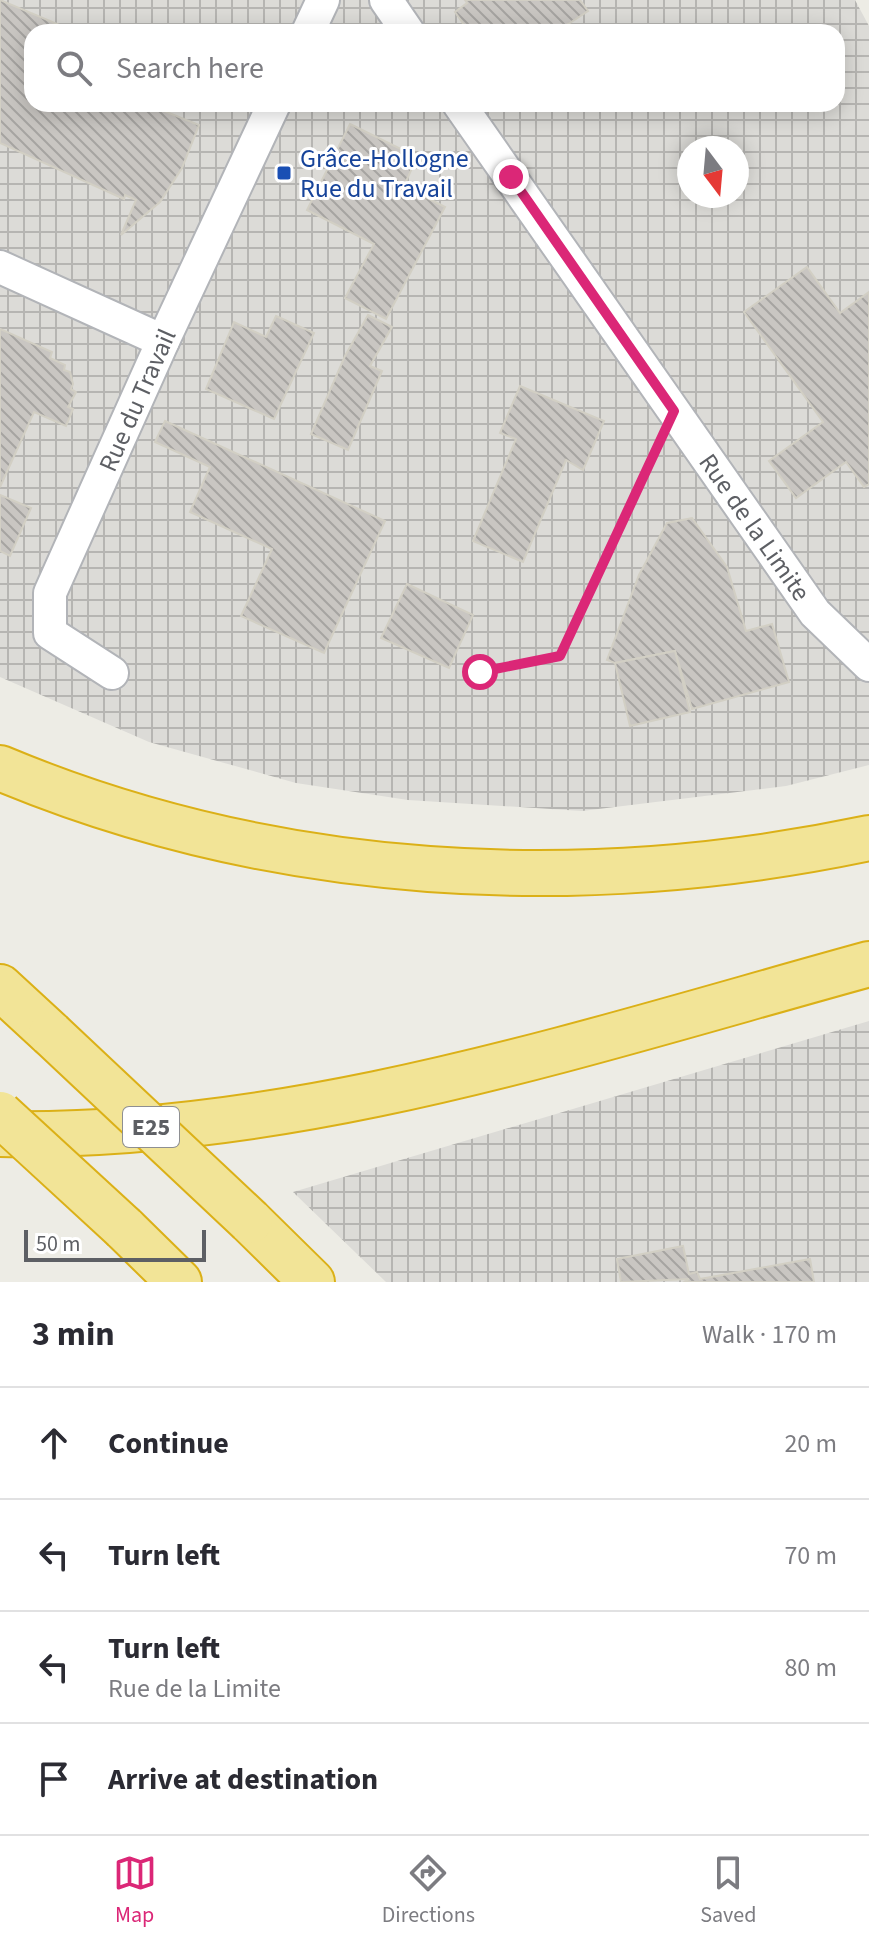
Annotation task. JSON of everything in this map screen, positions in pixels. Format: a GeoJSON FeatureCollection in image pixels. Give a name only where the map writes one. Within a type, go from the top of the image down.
{"type":"FeatureCollection","features":[{"type":"Feature","properties":{"kind":"highway"},"geometry":{"type":"LineString","coordinates":[[0,768],[129,816],[271,850],[397,869],[564,875],[676,869],[800,853],[869,838]]}},
{"type":"Feature","properties":{"kind":"highway"},"geometry":{"type":"LineString","coordinates":[[0,1134],[80,1136],[241,1120],[356,1100],[869,964]]}},
{"type":"Feature","properties":{"kind":"highway","name":"E25"},"geometry":{"type":"LineString","coordinates":[[0,987],[312,1282]]}},
{"type":"Feature","properties":{"kind":"highway"},"geometry":{"type":"LineString","coordinates":[[0,1114],[179,1282]]}},
{"type":"Feature","properties":{"kind":"street"},"geometry":{"type":"LineString","coordinates":[[312,24],[323,0]]}},
{"type":"Feature","properties":{"kind":"street"},"geometry":{"type":"LineString","coordinates":[[386,0],[402,24]]}},
{"type":"Feature","properties":{"kind":"street","name":"Rue du Travail"},"geometry":{"type":"LineString","coordinates":[[112,673],[50,633],[50,593],[270,112]]}},
{"type":"Feature","properties":{"kind":"street","name":"Rue de la Limite"},"geometry":{"type":"LineString","coordinates":[[465,112],[815,613],[869,665]]}},
{"type":"Feature","properties":{"kind":"street"},"geometry":{"type":"LineString","coordinates":[[0,267],[163,341]]}},
{"type":"Feature","properties":{"kind":"path"},"geometry":{"type":"LineString","coordinates":[[480,672],[560,656],[674,411]]}},
{"type":"Feature","properties":{"kind":"shaded area"},"geometry":{"type":"Polygon","coordinates":[[[0,0],[855,0],[869,26],[869,765],[786,786],[582,811],[408,800],[296,783],[149,742],[0,677],[0,0]]]}},
{"type":"Feature","properties":{"kind":"shaded area"},"geometry":{"type":"Polygon","coordinates":[[[869,1021],[869,1282],[386,1282],[293,1192],[869,1021]]]}},
{"type":"Feature","properties":{"kind":"building"},"geometry":{"type":"Polygon","coordinates":[[[0,0],[57,24],[24,24],[24,112],[166,112],[199,125],[182,168],[160,202],[121,235],[136,200],[125,195],[124,199],[0,143],[0,0]]]}},
{"type":"Feature","properties":{"kind":"building"},"geometry":{"type":"Polygon","coordinates":[[[465,0],[580,0],[588,11],[568,24],[463,24],[455,12],[467,3],[465,0]]]}},
{"type":"Feature","properties":{"kind":"building"},"geometry":{"type":"Polygon","coordinates":[[[350,124],[417,157],[404,186],[445,207],[386,319],[345,298],[374,244],[307,210],[350,124]]]}},
{"type":"Feature","properties":{"kind":"building"},"geometry":{"type":"Polygon","coordinates":[[[807,267],[840,313],[869,292],[869,484],[864,487],[846,462],[796,498],[769,461],[823,422],[744,312],[807,267]]]}},
{"type":"Feature","properties":{"kind":"building"},"geometry":{"type":"Polygon","coordinates":[[[368,315],[392,327],[370,366],[382,371],[348,450],[311,434],[345,356],[368,315]]]}},
{"type":"Feature","properties":{"kind":"building"},"geometry":{"type":"Polygon","coordinates":[[[276,316],[314,333],[274,419],[206,389],[234,322],[266,337],[276,316]]]}},
{"type":"Feature","properties":{"kind":"building"},"geometry":{"type":"Polygon","coordinates":[[[0,329],[52,352],[50,358],[65,365],[64,370],[70,372],[71,389],[76,392],[68,407],[73,409],[66,426],[34,412],[0,487],[0,329]]]}},
{"type":"Feature","properties":{"kind":"building"},"geometry":{"type":"Polygon","coordinates":[[[520,386],[604,421],[583,470],[566,460],[523,562],[473,541],[516,439],[500,433],[520,386]]]}},
{"type":"Feature","properties":{"kind":"building"},"geometry":{"type":"Polygon","coordinates":[[[165,421],[385,521],[324,653],[241,616],[272,549],[190,512],[210,467],[155,442],[165,421]]]}},
{"type":"Feature","properties":{"kind":"building"},"geometry":{"type":"Polygon","coordinates":[[[0,495],[31,508],[10,556],[0,551],[0,495]]]}},
{"type":"Feature","properties":{"kind":"building"},"geometry":{"type":"Polygon","coordinates":[[[692,518],[727,567],[746,631],[772,624],[789,682],[692,709],[675,651],[615,663],[607,660],[639,575],[667,523],[692,518]]]}},
{"type":"Feature","properties":{"kind":"building"},"geometry":{"type":"Polygon","coordinates":[[[407,584],[473,615],[449,668],[381,638],[407,584]]]}},
{"type":"Feature","properties":{"kind":"building"},"geometry":{"type":"Polygon","coordinates":[[[675,651],[690,712],[630,726],[615,663],[675,651]]]}},
{"type":"Feature","properties":{"kind":"building"},"geometry":{"type":"Polygon","coordinates":[[[683,1246],[689,1274],[697,1272],[700,1279],[810,1259],[814,1282],[684,1282],[689,1279],[621,1282],[617,1259],[683,1246]]]}},
{"type":"Feature","properties":{"kind":"place","name":"Grâce-Hollogne Rue du Travail"},"geometry":{"type":"Point","coordinates":[284,173]}},
{"type":"Feature","properties":{"kind":"route"},"geometry":{"type":"LineString","coordinates":[[480,672],[560,656],[674,411],[511,177]]}}]}
